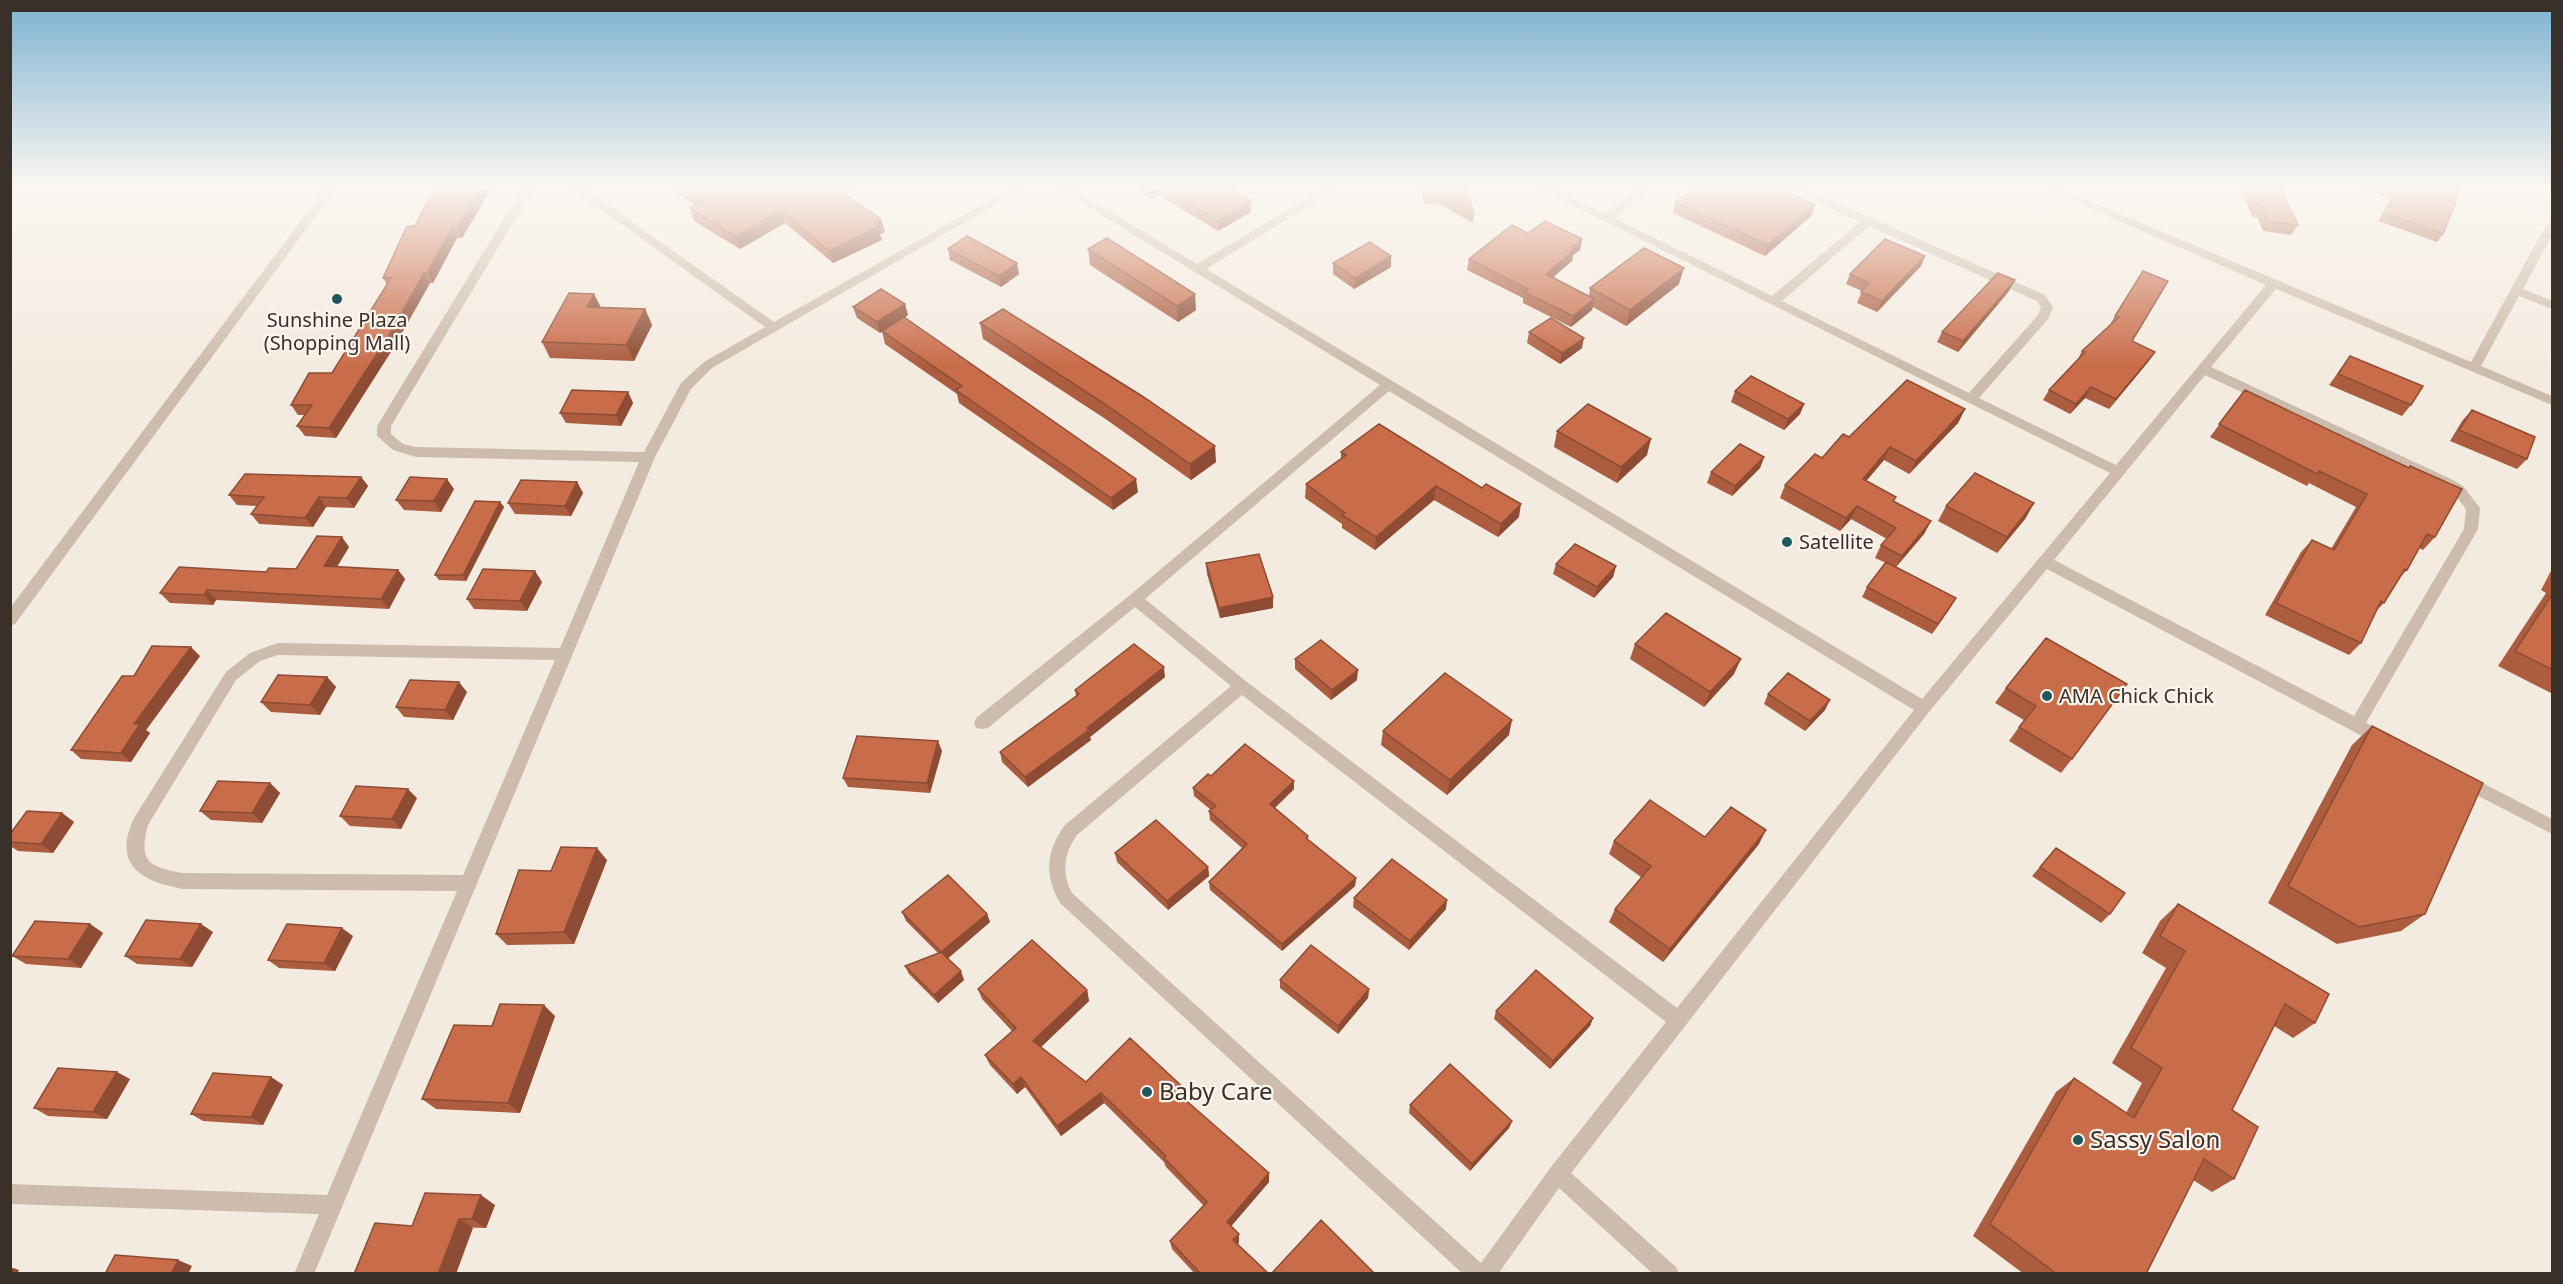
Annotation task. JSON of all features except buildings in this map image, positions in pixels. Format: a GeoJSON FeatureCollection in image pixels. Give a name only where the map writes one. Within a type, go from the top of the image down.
{"type":"FeatureCollection","features":[{"type":"Feature","properties":{"kind":"street"},"geometry":{"type":"LineString","coordinates":[[10,620],[288,246]]}},
{"type":"Feature","properties":{"kind":"street"},"geometry":{"type":"LineString","coordinates":[[494,246],[384,426],[384,436],[398,447],[416,452],[648,457]]}},
{"type":"Feature","properties":{"kind":"street"},"geometry":{"type":"LineString","coordinates":[[658,246],[772,326]]}},
{"type":"Feature","properties":{"kind":"street"},"geometry":{"type":"LineString","coordinates":[[304,1274],[648,457],[679,397],[708,365],[772,326],[916,246]]}},
{"type":"Feature","properties":{"kind":"street"},"geometry":{"type":"LineString","coordinates":[[1157,246],[1924,708]]}},
{"type":"Feature","properties":{"kind":"street"},"geometry":{"type":"LineString","coordinates":[[1196,270],[1236,246]]}},
{"type":"Feature","properties":{"kind":"street"},"geometry":{"type":"LineString","coordinates":[[1660,246],[2119,472]]}},
{"type":"Feature","properties":{"kind":"street"},"geometry":{"type":"LineString","coordinates":[[1773,302],[1839,246]]}},
{"type":"Feature","properties":{"kind":"street"},"geometry":{"type":"LineString","coordinates":[[1926,246],[2032,292],[2047,307],[2044,316],[1970,399]]}},
{"type":"Feature","properties":{"kind":"street"},"geometry":{"type":"LineString","coordinates":[[2186,246],[2553,401]]}},
{"type":"Feature","properties":{"kind":"street"},"geometry":{"type":"LineString","coordinates":[[2474,368],[2542,246]]}},
{"type":"Feature","properties":{"kind":"street"},"geometry":{"type":"LineString","coordinates":[[1485,1274],[1558,1174],[1924,708],[2274,283]]}},
{"type":"Feature","properties":{"kind":"street"},"geometry":{"type":"LineString","coordinates":[[2517,291],[2553,305]]}},
{"type":"Feature","properties":{"kind":"street"},"geometry":{"type":"LineString","coordinates":[[2204,369],[2448,483],[2458,489],[2473,508],[2471,529],[2357,725]]}},
{"type":"Feature","properties":{"kind":"street"},"geometry":{"type":"LineString","coordinates":[[982,723],[1135,599],[1387,386]]}},
{"type":"Feature","properties":{"kind":"street"},"geometry":{"type":"LineString","coordinates":[[2044,562],[2398,746]]}},
{"type":"Feature","properties":{"kind":"street"},"geometry":{"type":"LineString","coordinates":[[1135,599],[1242,686],[1679,1021]]}},
{"type":"Feature","properties":{"kind":"street"},"geometry":{"type":"LineString","coordinates":[[468,883],[183,881],[155,875],[144,869],[136,861],[132,848],[140,823],[225,684],[246,663],[262,653],[278,649],[564,654]]}},
{"type":"Feature","properties":{"kind":"street"},"geometry":{"type":"LineString","coordinates":[[1242,686],[1071,830],[1064,838],[1057,857],[1056,880],[1066,898],[1478,1274]]}},
{"type":"Feature","properties":{"kind":"street"},"geometry":{"type":"LineString","coordinates":[[2450,773],[2553,827]]}},
{"type":"Feature","properties":{"kind":"street"},"geometry":{"type":"LineString","coordinates":[[1558,1174],[1669,1274]]}},
{"type":"Feature","properties":{"kind":"street"},"geometry":{"type":"LineString","coordinates":[[10,1194],[333,1205]]}},
{"type":"Feature","properties":{"kind":"place","name":"Sunshine Plaza (Shopping Mall)"},"geometry":{"type":"Point","coordinates":[337,299]}},
{"type":"Feature","properties":{"kind":"place","name":"Satellite"},"geometry":{"type":"Point","coordinates":[1787,542]}},
{"type":"Feature","properties":{"kind":"place","name":"AMA Chick Chick"},"geometry":{"type":"Point","coordinates":[2047,696]}},
{"type":"Feature","properties":{"kind":"place","name":"Baby Care"},"geometry":{"type":"Point","coordinates":[1147,1092]}},
{"type":"Feature","properties":{"kind":"place","name":"Sassy Salon"},"geometry":{"type":"Point","coordinates":[2078,1140]}}]}
